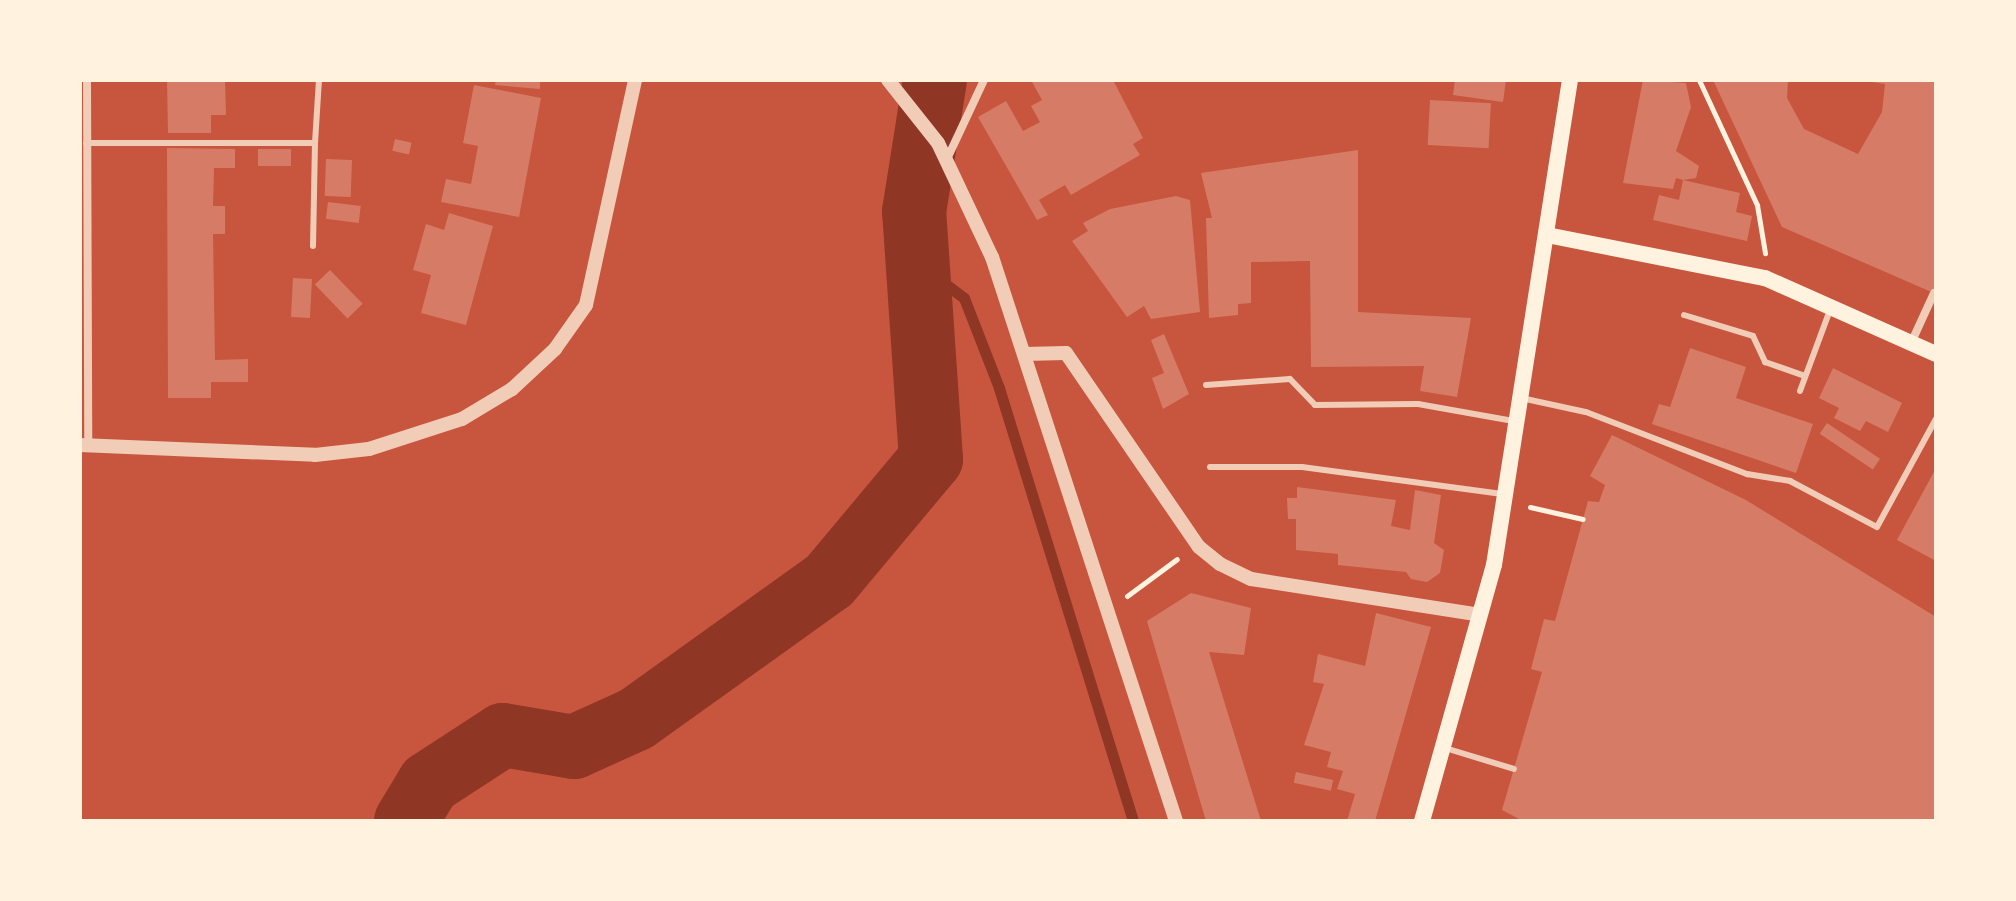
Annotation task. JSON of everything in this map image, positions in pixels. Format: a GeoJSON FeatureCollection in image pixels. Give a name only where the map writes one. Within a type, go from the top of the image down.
{"type":"FeatureCollection","features":[{"type":"Feature","properties":{"kind":"main road"},"geometry":{"type":"LineString","coordinates":[[1422,821],[1480,615],[1505,498],[1570,80]]}},
{"type":"Feature","properties":{"kind":"main road"},"geometry":{"type":"LineString","coordinates":[[1547,235],[1765,278],[1832,304],[1936,354]]}},
{"type":"Feature","properties":{"kind":"street"},"geometry":{"type":"LineString","coordinates":[[87,80],[84,446],[315,455],[369,449],[462,419],[512,389],[555,349],[586,305],[635,80]]}},
{"type":"Feature","properties":{"kind":"street"},"geometry":{"type":"LineString","coordinates":[[888,80],[938,143],[977,218],[1176,821]]}},
{"type":"Feature","properties":{"kind":"street"},"geometry":{"type":"LineString","coordinates":[[947,159],[984,80]]}},
{"type":"Feature","properties":{"kind":"street"},"geometry":{"type":"LineString","coordinates":[[1912,341],[1934,293]]}},
{"type":"Feature","properties":{"kind":"street"},"geometry":{"type":"LineString","coordinates":[[1024,354],[1066,353],[1199,547],[1220,564],[1251,579],[1480,615]]}},
{"type":"Feature","properties":{"kind":"lane"},"geometry":{"type":"LineString","coordinates":[[313,246],[319,80]]}},
{"type":"Feature","properties":{"kind":"lane"},"geometry":{"type":"LineString","coordinates":[[86,143],[315,143]]}},
{"type":"Feature","properties":{"kind":"lane"},"geometry":{"type":"LineString","coordinates":[[1800,391],[1832,304]]}},
{"type":"Feature","properties":{"kind":"lane"},"geometry":{"type":"LineString","coordinates":[[1684,315],[1753,336],[1765,362],[1805,376]]}},
{"type":"Feature","properties":{"kind":"lane"},"geometry":{"type":"LineString","coordinates":[[1206,385],[1290,379],[1315,405],[1418,404],[1517,422]]}},
{"type":"Feature","properties":{"kind":"lane"},"geometry":{"type":"LineString","coordinates":[[1521,398],[1586,412],[1747,474],[1790,481],[1877,527],[1936,419]]}},
{"type":"Feature","properties":{"kind":"lane"},"geometry":{"type":"LineString","coordinates":[[1210,467],[1302,467],[1505,498]]}},
{"type":"Feature","properties":{"kind":"lane"},"geometry":{"type":"LineString","coordinates":[[1443,747],[1514,769]]}},
{"type":"Feature","properties":{"kind":"path"},"geometry":{"type":"LineString","coordinates":[[1699,80],[1757,205],[1766,233],[1765,278]]}},
{"type":"Feature","properties":{"kind":"path"},"geometry":{"type":"LineString","coordinates":[[1505,498],[1583,519]]}},
{"type":"Feature","properties":{"kind":"path"},"geometry":{"type":"LineString","coordinates":[[1108,613],[1199,547]]}},
{"type":"Feature","properties":{"kind":"building"},"geometry":{"type":"Polygon","coordinates":[[[167,80],[225,80],[226,115],[211,115],[211,133],[168,133],[167,80]]]}},
{"type":"Feature","properties":{"kind":"building"},"geometry":{"type":"Polygon","coordinates":[[[496,80],[540,80],[540,89],[495,85],[496,80]]]}},
{"type":"Feature","properties":{"kind":"building"},"geometry":{"type":"Polygon","coordinates":[[[1031,80],[1113,80],[1143,138],[1133,144],[1140,155],[1071,195],[1065,185],[1039,200],[1048,215],[1037,220],[978,117],[1006,101],[1023,131],[1040,122],[1031,106],[1042,100],[1031,80]]]}},
{"type":"Feature","properties":{"kind":"building"},"geometry":{"type":"Polygon","coordinates":[[[1455,80],[1506,80],[1503,102],[1453,95],[1455,80]]]}},
{"type":"Feature","properties":{"kind":"building"},"geometry":{"type":"Polygon","coordinates":[[[1643,80],[1686,83],[1691,107],[1676,151],[1699,166],[1696,178],[1676,178],[1673,189],[1623,183],[1643,80]]]}},
{"type":"Feature","properties":{"kind":"building"},"geometry":{"type":"Polygon","coordinates":[[[1713,80],[1788,80],[1787,98],[1804,129],[1858,154],[1882,112],[1885,84],[1859,80],[1936,80],[1936,294],[1782,227],[1713,80]]]}},
{"type":"Feature","properties":{"kind":"building"},"geometry":{"type":"Polygon","coordinates":[[[474,85],[541,98],[519,217],[441,202],[446,179],[471,184],[478,146],[463,143],[474,85]]]}},
{"type":"Feature","properties":{"kind":"building"},"geometry":{"type":"Polygon","coordinates":[[[1430,100],[1491,103],[1489,148],[1428,145],[1430,100]]]}},
{"type":"Feature","properties":{"kind":"building"},"geometry":{"type":"Polygon","coordinates":[[[395,139],[412,143],[409,155],[392,151],[395,139]]]}},
{"type":"Feature","properties":{"kind":"building"},"geometry":{"type":"Polygon","coordinates":[[[167,148],[235,149],[235,168],[214,168],[213,206],[225,206],[225,234],[213,234],[215,360],[248,359],[248,382],[211,382],[211,398],[168,398],[167,148]]]}},
{"type":"Feature","properties":{"kind":"building"},"geometry":{"type":"Polygon","coordinates":[[[258,149],[291,149],[291,166],[258,166],[258,149]]]}},
{"type":"Feature","properties":{"kind":"building"},"geometry":{"type":"Polygon","coordinates":[[[1358,150],[1358,312],[1471,318],[1457,397],[1420,391],[1424,366],[1311,367],[1310,261],[1251,262],[1251,303],[1238,304],[1238,315],[1209,318],[1206,218],[1212,218],[1201,173],[1358,150]]]}},
{"type":"Feature","properties":{"kind":"building"},"geometry":{"type":"Polygon","coordinates":[[[326,159],[352,160],[351,197],[325,196],[326,159]]]}},
{"type":"Feature","properties":{"kind":"building"},"geometry":{"type":"Polygon","coordinates":[[[1683,180],[1740,193],[1736,212],[1752,216],[1747,241],[1653,220],[1659,195],[1679,200],[1683,180]]]}},
{"type":"Feature","properties":{"kind":"building"},"geometry":{"type":"Polygon","coordinates":[[[1176,196],[1190,200],[1200,312],[1151,319],[1144,306],[1127,317],[1072,241],[1088,231],[1083,223],[1110,209],[1176,196]]]}},
{"type":"Feature","properties":{"kind":"building"},"geometry":{"type":"Polygon","coordinates":[[[328,202],[361,206],[359,223],[326,219],[328,202]]]}},
{"type":"Feature","properties":{"kind":"building"},"geometry":{"type":"Polygon","coordinates":[[[449,213],[493,226],[466,325],[421,313],[431,275],[413,270],[426,224],[444,230],[449,213]]]}},
{"type":"Feature","properties":{"kind":"building"},"geometry":{"type":"Polygon","coordinates":[[[330,270],[363,304],[348,318],[315,285],[330,270]]]}},
{"type":"Feature","properties":{"kind":"building"},"geometry":{"type":"Polygon","coordinates":[[[293,278],[312,279],[310,318],[291,317],[293,278]]]}},
{"type":"Feature","properties":{"kind":"building"},"geometry":{"type":"Polygon","coordinates":[[[1164,334],[1189,394],[1163,409],[1152,378],[1164,373],[1151,340],[1164,334]]]}},
{"type":"Feature","properties":{"kind":"building"},"geometry":{"type":"Polygon","coordinates":[[[1690,348],[1746,367],[1736,398],[1813,424],[1796,473],[1652,424],[1659,404],[1670,407],[1690,348]]]}},
{"type":"Feature","properties":{"kind":"building"},"geometry":{"type":"Polygon","coordinates":[[[1833,368],[1902,403],[1888,432],[1866,421],[1860,431],[1834,418],[1839,408],[1819,398],[1833,368]]]}},
{"type":"Feature","properties":{"kind":"building"},"geometry":{"type":"Polygon","coordinates":[[[1827,423],[1880,459],[1873,470],[1820,434],[1827,423]]]}},
{"type":"Feature","properties":{"kind":"building"},"geometry":{"type":"Polygon","coordinates":[[[1612,435],[1746,500],[1936,617],[1936,821],[1523,821],[1502,810],[1542,672],[1531,669],[1544,619],[1555,621],[1588,501],[1599,502],[1605,485],[1590,476],[1612,435]]]}},
{"type":"Feature","properties":{"kind":"building"},"geometry":{"type":"Polygon","coordinates":[[[1936,468],[1936,561],[1897,540],[1936,468]]]}},
{"type":"Feature","properties":{"kind":"building"},"geometry":{"type":"Polygon","coordinates":[[[1297,487],[1396,500],[1391,526],[1410,530],[1415,490],[1441,495],[1434,543],[1444,550],[1440,573],[1427,582],[1411,579],[1406,572],[1338,565],[1338,554],[1296,550],[1296,519],[1288,519],[1287,498],[1297,498],[1297,487]]]}},
{"type":"Feature","properties":{"kind":"building"},"geometry":{"type":"Polygon","coordinates":[[[1191,593],[1251,608],[1244,655],[1209,652],[1261,821],[1206,821],[1147,621],[1191,593]]]}},
{"type":"Feature","properties":{"kind":"building"},"geometry":{"type":"Polygon","coordinates":[[[1376,613],[1431,627],[1375,821],[1347,821],[1355,794],[1337,789],[1343,771],[1327,767],[1331,752],[1304,745],[1324,684],[1313,682],[1318,654],[1365,666],[1376,613]]]}},
{"type":"Feature","properties":{"kind":"building"},"geometry":{"type":"Polygon","coordinates":[[[1296,772],[1333,780],[1331,791],[1294,783],[1296,772]]]}},
{"type":"Feature","properties":{"kind":"waterway"},"geometry":{"type":"LineString","coordinates":[[406,821],[429,783],[503,735],[574,747],[636,719],[829,581],[931,459],[914,212],[935,80]]}},
{"type":"Feature","properties":{"kind":"waterway"},"geometry":{"type":"LineString","coordinates":[[922,266],[964,298],[999,388],[1133,821]]}}]}
